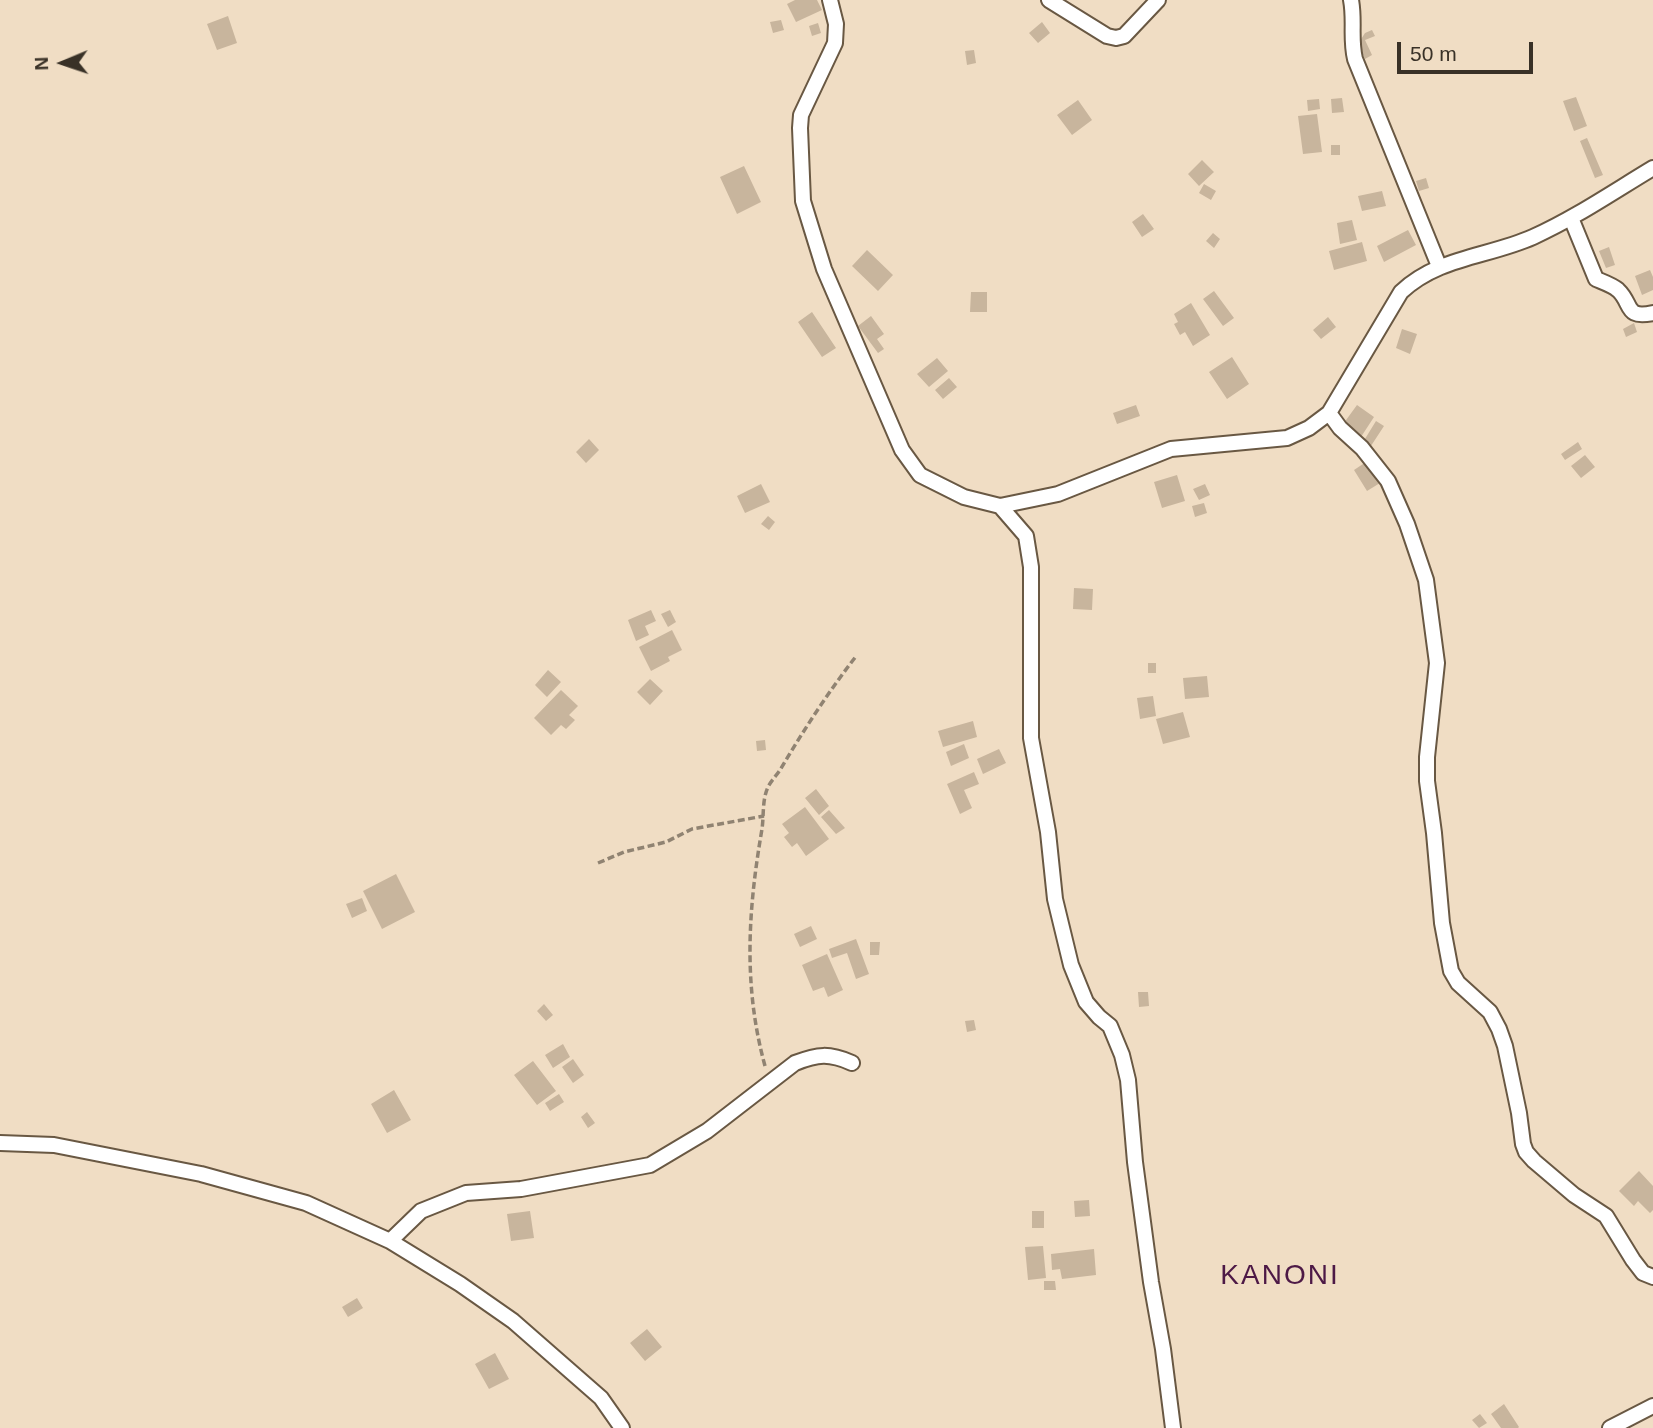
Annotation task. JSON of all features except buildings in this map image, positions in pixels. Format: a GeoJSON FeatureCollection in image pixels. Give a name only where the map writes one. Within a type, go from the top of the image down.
{"type":"FeatureCollection","features":[{"type":"Feature","properties":{"kind":"street"},"geometry":{"type":"LineString","coordinates":[[830,0],[836,24],[835,43],[801,115],[800,128],[803,201],[824,269],[902,450],[920,475],[964,497],[1000,506],[1058,494],[1171,449],[1287,438],[1309,428],[1329,413],[1401,292],[1413,280],[1439,266],[1531,238],[1571,218],[1653,168]]}},
{"type":"Feature","properties":{"kind":"street"},"geometry":{"type":"LineString","coordinates":[[1049,0],[1107,36],[1116,38],[1124,36],[1158,0]]}},
{"type":"Feature","properties":{"kind":"street"},"geometry":{"type":"LineString","coordinates":[[1351,0],[1354,21],[1351,42],[1355,59],[1439,266]]}},
{"type":"Feature","properties":{"kind":"street"},"geometry":{"type":"LineString","coordinates":[[1571,218],[1596,279],[1617,288],[1630,311],[1641,316],[1653,313]]}},
{"type":"Feature","properties":{"kind":"street"},"geometry":{"type":"LineString","coordinates":[[1329,413],[1388,481],[1407,524],[1426,580],[1437,663],[1427,781],[1442,923],[1451,971],[1458,983],[1490,1012],[1499,1029],[1519,1113],[1522,1144],[1527,1152],[1574,1195],[1606,1216],[1633,1260],[1643,1273],[1653,1278]]}},
{"type":"Feature","properties":{"kind":"street"},"geometry":{"type":"LineString","coordinates":[[1000,506],[1026,536],[1031,567],[1031,738],[1048,832],[1055,899],[1071,965],[1086,1002],[1110,1027],[1122,1055],[1128,1080],[1146,1242],[1173,1428]]}},
{"type":"Feature","properties":{"kind":"street"},"geometry":{"type":"LineString","coordinates":[[390,1241],[421,1210],[466,1193],[521,1189],[650,1165],[707,1131],[794,1063],[811,1057],[834,1055],[852,1063]]}},
{"type":"Feature","properties":{"kind":"street"},"geometry":{"type":"LineString","coordinates":[[0,1143],[54,1145],[201,1174],[306,1203],[390,1241],[460,1284],[513,1321],[601,1398],[622,1428]]}},
{"type":"Feature","properties":{"kind":"street"},"geometry":{"type":"LineString","coordinates":[[1610,1428],[1653,1405]]}},
{"type":"Feature","properties":{"kind":"path"},"geometry":{"type":"LineString","coordinates":[[770,1082],[759,1043],[750,989],[749,961],[764,797],[769,784],[857,655]]}},
{"type":"Feature","properties":{"kind":"path"},"geometry":{"type":"LineString","coordinates":[[598,863],[624,852],[666,842],[692,829],[764,816]]}},
{"type":"Feature","properties":{"kind":"district","name":"KANONI"},"geometry":{"type":"Point","coordinates":[1280,1276]}}]}
